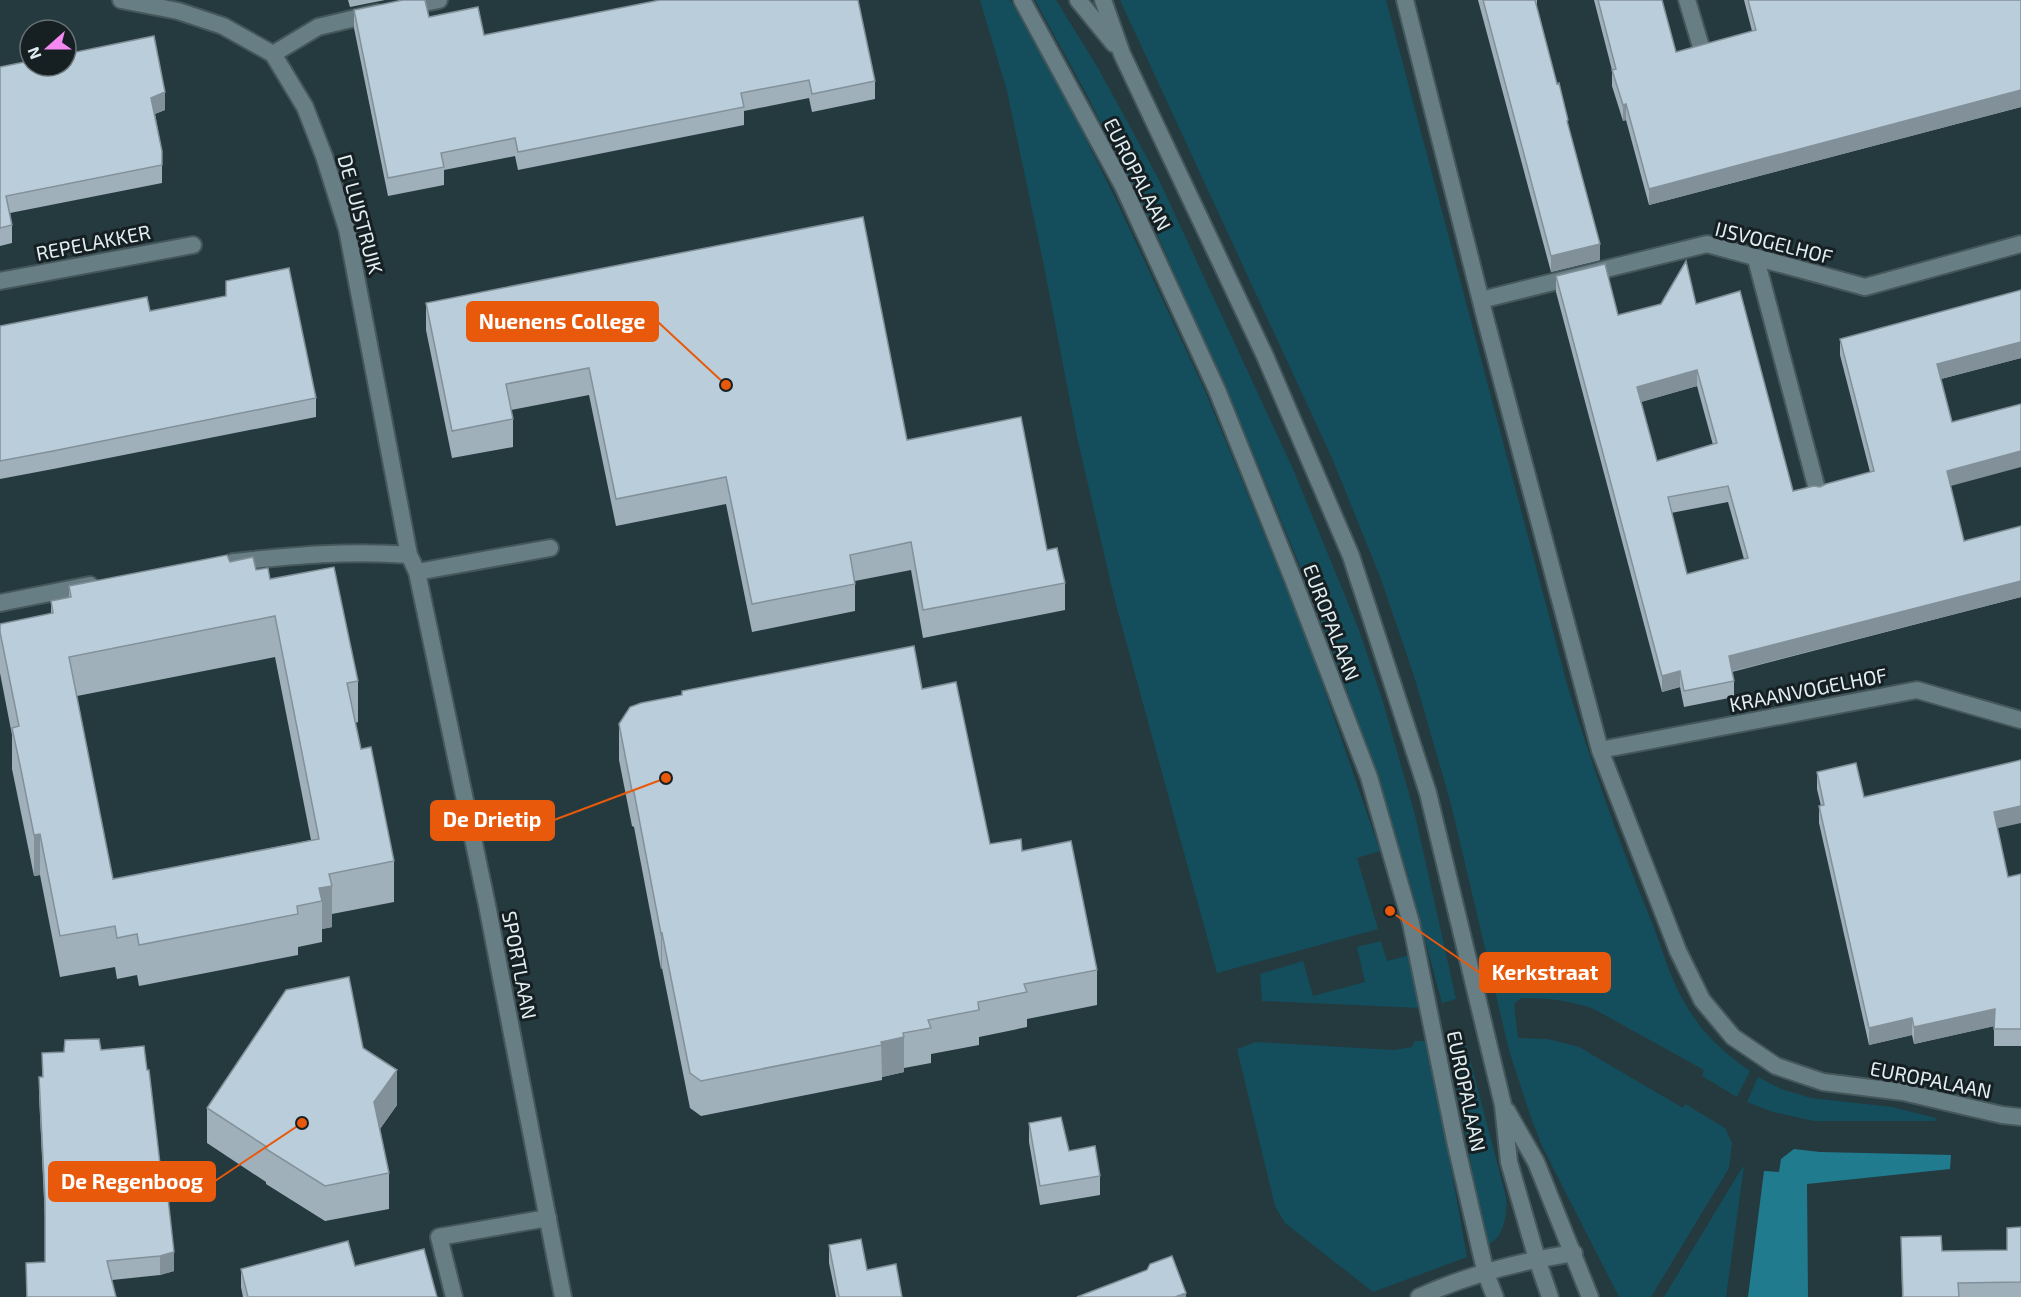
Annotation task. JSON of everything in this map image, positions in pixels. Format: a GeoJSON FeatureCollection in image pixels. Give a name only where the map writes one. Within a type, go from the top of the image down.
{"type":"FeatureCollection","features":[{"type":"Feature","properties":{"kind":"street","name":"DE LUISTRUIK"},"geometry":{"type":"LineString","coordinates":[[121,0],[178,11],[223,26],[273,54],[305,107],[324,156],[347,228],[409,555],[417,572]]}},
{"type":"Feature","properties":{"kind":"street"},"geometry":{"type":"LineString","coordinates":[[273,54],[318,27],[339,20],[439,0]]}},
{"type":"Feature","properties":{"kind":"street","name":"EUROPALAAN"},"geometry":{"type":"LineString","coordinates":[[1022,0],[1123,186],[1216,390],[1293,579],[1369,777],[1411,923],[1456,1145],[1486,1274],[1495,1297]]}},
{"type":"Feature","properties":{"kind":"street","name":"EUROPALAAN"},"geometry":{"type":"LineString","coordinates":[[1078,0],[1122,54]]}},
{"type":"Feature","properties":{"kind":"street","name":"EUROPALAAN"},"geometry":{"type":"LineString","coordinates":[[1103,0],[1122,54],[1265,356],[1351,556],[1428,793],[1503,1105],[1509,1162],[1550,1297]]}},
{"type":"Feature","properties":{"kind":"street","name":"EUROPALAAN"},"geometry":{"type":"LineString","coordinates":[[1405,0],[1481,300],[1600,750],[1678,951],[1702,1000],[1733,1037],[1776,1066],[1823,1082],[1904,1092],[2021,1118]]}},
{"type":"Feature","properties":{"kind":"street"},"geometry":{"type":"LineString","coordinates":[[1687,0],[1702,50]]}},
{"type":"Feature","properties":{"kind":"street","name":"REPELAKKER"},"geometry":{"type":"LineString","coordinates":[[0,281],[193,244]]}},
{"type":"Feature","properties":{"kind":"street","name":"IJSVOGELHOF"},"geometry":{"type":"LineString","coordinates":[[1481,300],[1707,244],[1865,287],[2021,244]]}},
{"type":"Feature","properties":{"kind":"street"},"geometry":{"type":"LineString","coordinates":[[1756,259],[1818,493]]}},
{"type":"Feature","properties":{"kind":"street"},"geometry":{"type":"LineString","coordinates":[[417,572],[550,548]]}},
{"type":"Feature","properties":{"kind":"street"},"geometry":{"type":"LineString","coordinates":[[217,563],[321,554],[377,552],[409,555]]}},
{"type":"Feature","properties":{"kind":"street","name":"SPORTLAAN"},"geometry":{"type":"LineString","coordinates":[[417,572],[483,885],[563,1297]]}},
{"type":"Feature","properties":{"kind":"street"},"geometry":{"type":"LineString","coordinates":[[0,603],[110,580]]}},
{"type":"Feature","properties":{"kind":"street","name":"KRAANVOGELHOF"},"geometry":{"type":"LineString","coordinates":[[1600,750],[1917,690],[2021,720]]}},
{"type":"Feature","properties":{"kind":"street","name":"EUROPALAAN"},"geometry":{"type":"LineString","coordinates":[[1503,1105],[1536,1162],[1590,1297]]}},
{"type":"Feature","properties":{"kind":"street"},"geometry":{"type":"LineString","coordinates":[[454,1297],[439,1237],[548,1218]]}},
{"type":"Feature","properties":{"kind":"street"},"geometry":{"type":"LineString","coordinates":[[1419,1297],[1537,1259],[1574,1253]]}},
{"type":"Feature","properties":{"kind":"shaded area"},"geometry":{"type":"Polygon","coordinates":[[[980,0],[1010,0],[1015,8],[1071,109],[1205,391],[1305,634],[1380,851],[1357,858],[1378,929],[1217,973],[1115,601],[1077,437],[1007,91],[980,0]]]}},
{"type":"Feature","properties":{"kind":"shaded area"},"geometry":{"type":"Polygon","coordinates":[[[1035,0],[1056,0],[1098,68],[1158,178],[1293,469],[1359,630],[1383,702],[1415,815],[1456,999],[1442,1003],[1407,872],[1348,693],[1307,583],[1257,462],[1158,236],[1088,97],[1035,0]]]}},
{"type":"Feature","properties":{"kind":"shaded area"},"geometry":{"type":"Polygon","coordinates":[[[1120,0],[1386,0],[1568,688],[1597,777],[1681,997],[1707,1035],[1750,1071],[1737,1097],[1702,1076],[1704,1070],[1594,1009],[1539,998],[1521,998],[1514,1004],[1518,1038],[1548,1039],[1579,1047],[1683,1108],[1685,1104],[1725,1128],[1732,1143],[1729,1168],[1651,1297],[1619,1297],[1542,1146],[1509,1050],[1451,804],[1415,679],[1381,579],[1332,458],[1120,0]]]}},
{"type":"Feature","properties":{"kind":"shaded area"},"geometry":{"type":"Polygon","coordinates":[[[1381,941],[1387,961],[1410,955],[1421,1008],[1262,1001],[1260,974],[1303,961],[1313,996],[1365,982],[1357,947],[1381,941]]]}},
{"type":"Feature","properties":{"kind":"shaded area"},"geometry":{"type":"Polygon","coordinates":[[[1415,1041],[1428,1041],[1467,1257],[1373,1292],[1285,1223],[1275,1206],[1237,1049],[1256,1042],[1394,1050],[1412,1047],[1415,1041]]]}},
{"type":"Feature","properties":{"kind":"shaded area"},"geometry":{"type":"Polygon","coordinates":[[[1466,1044],[1506,1197],[1502,1230],[1499,1236],[1489,1244],[1477,1197],[1450,1047],[1466,1044]]]}},
{"type":"Feature","properties":{"kind":"shaded area"},"geometry":{"type":"Polygon","coordinates":[[[1758,1077],[1781,1089],[1811,1098],[1892,1107],[1936,1118],[1935,1121],[1814,1121],[1773,1112],[1747,1102],[1758,1077]]]}},
{"type":"Feature","properties":{"kind":"shaded area"},"geometry":{"type":"Polygon","coordinates":[[[1794,1149],[1820,1152],[1951,1155],[1950,1169],[1807,1184],[1808,1297],[1748,1297],[1764,1171],[1779,1172],[1781,1159],[1794,1149]]]}},
{"type":"Feature","properties":{"kind":"shaded area"},"geometry":{"type":"Polygon","coordinates":[[[1744,1166],[1726,1297],[1664,1297],[1740,1171],[1744,1166]]]}},
{"type":"Feature","properties":{"kind":"building"},"geometry":{"type":"Polygon","coordinates":[[[403,0],[425,0],[429,17],[478,7],[484,35],[660,0],[858,0],[875,81],[812,94],[809,80],[741,93],[744,107],[518,152],[515,138],[441,153],[444,167],[388,178],[354,10],[403,0]]]}},
{"type":"Feature","properties":{"kind":"building"},"geometry":{"type":"Polygon","coordinates":[[[1483,0],[1535,0],[1557,84],[1559,83],[1600,244],[1551,256],[1483,0]]]}},
{"type":"Feature","properties":{"kind":"building"},"geometry":{"type":"Polygon","coordinates":[[[1598,0],[1662,0],[1676,52],[1756,30],[1748,0],[2021,0],[2021,90],[1649,189],[1626,104],[1623,105],[1612,70],[1616,69],[1598,0]]]}},
{"type":"Feature","properties":{"kind":"building"},"geometry":{"type":"Polygon","coordinates":[[[154,36],[165,92],[151,98],[162,151],[162,165],[6,196],[12,225],[0,228],[0,67],[18,63],[18,78],[78,78],[78,52],[154,36]]]}},
{"type":"Feature","properties":{"kind":"building"},"geometry":{"type":"Polygon","coordinates":[[[863,217],[907,440],[1021,417],[1047,550],[1057,548],[1065,583],[923,610],[911,542],[850,555],[855,584],[752,604],[726,477],[616,499],[589,368],[506,384],[513,419],[452,431],[426,303],[863,217]]]}},
{"type":"Feature","properties":{"kind":"building"},"geometry":{"type":"Polygon","coordinates":[[[1686,261],[1696,304],[1740,291],[1793,491],[1814,486],[1820,487],[1874,471],[1840,339],[2021,290],[2021,342],[1937,364],[1952,422],[2021,404],[2021,451],[1947,471],[1964,541],[2021,526],[2021,581],[1729,656],[1734,681],[1684,691],[1680,671],[1662,676],[1556,276],[1605,264],[1618,315],[1661,304],[1686,261]],[[1697,370],[1637,387],[1657,461],[1717,443],[1697,370]],[[1728,486],[1668,497],[1687,574],[1748,558],[1728,486]]]}},
{"type":"Feature","properties":{"kind":"building"},"geometry":{"type":"Polygon","coordinates":[[[289,268],[316,398],[0,461],[0,326],[147,297],[150,311],[226,296],[226,281],[289,268]]]}},
{"type":"Feature","properties":{"kind":"building"},"geometry":{"type":"Polygon","coordinates":[[[227,555],[230,562],[253,557],[256,570],[268,568],[270,579],[334,567],[358,681],[347,683],[361,749],[371,747],[394,861],[329,874],[332,886],[319,888],[322,901],[297,906],[298,914],[139,945],[137,934],[117,938],[115,926],[60,936],[40,834],[34,835],[12,728],[19,726],[0,624],[53,613],[51,601],[71,597],[69,586],[227,555]],[[275,616],[69,657],[113,879],[319,839],[275,616]]]}},
{"type":"Feature","properties":{"kind":"building"},"geometry":{"type":"Polygon","coordinates":[[[914,646],[922,689],[956,682],[990,844],[1021,839],[1022,851],[1071,841],[1097,970],[1024,984],[1027,992],[978,1002],[979,1010],[928,1020],[931,1028],[903,1033],[904,1037],[881,1042],[882,1045],[701,1081],[690,1073],[619,724],[630,707],[682,695],[682,691],[914,646]]]}},
{"type":"Feature","properties":{"kind":"building"},"geometry":{"type":"Polygon","coordinates":[[[2021,760],[2021,806],[1994,812],[2008,877],[2021,874],[2021,1029],[1994,1029],[1995,1009],[1914,1027],[1912,1018],[1869,1028],[1819,806],[1824,805],[1817,772],[1856,763],[1864,797],[2021,760]]]}},
{"type":"Feature","properties":{"kind":"building"},"geometry":{"type":"Polygon","coordinates":[[[349,977],[363,1048],[397,1070],[374,1102],[389,1173],[325,1186],[207,1108],[286,990],[349,977]]]}},
{"type":"Feature","properties":{"kind":"building"},"geometry":{"type":"Polygon","coordinates":[[[99,1039],[101,1050],[144,1046],[147,1070],[149,1070],[164,1198],[168,1198],[174,1252],[160,1256],[107,1261],[116,1297],[27,1297],[26,1263],[45,1262],[45,1201],[39,1077],[43,1077],[42,1053],[64,1052],[65,1040],[99,1039]]]}},
{"type":"Feature","properties":{"kind":"building"},"geometry":{"type":"Polygon","coordinates":[[[1061,1117],[1069,1151],[1095,1146],[1100,1176],[1040,1186],[1029,1123],[1061,1117]]]}},
{"type":"Feature","properties":{"kind":"building"},"geometry":{"type":"Polygon","coordinates":[[[2021,1227],[2021,1282],[1958,1283],[1959,1297],[1903,1297],[1901,1237],[1941,1236],[1942,1251],[2007,1250],[2007,1228],[2021,1227]]]}},
{"type":"Feature","properties":{"kind":"building"},"geometry":{"type":"Polygon","coordinates":[[[861,1239],[867,1270],[896,1264],[902,1297],[839,1297],[829,1245],[861,1239]]]}},
{"type":"Feature","properties":{"kind":"building"},"geometry":{"type":"Polygon","coordinates":[[[348,1241],[355,1266],[424,1249],[437,1297],[248,1297],[241,1269],[348,1241]]]}},
{"type":"Feature","properties":{"kind":"building"},"geometry":{"type":"Polygon","coordinates":[[[1172,1256],[1186,1293],[1175,1297],[1077,1297],[1147,1270],[1150,1264],[1172,1256]]]}},
{"type":"Feature","properties":{"kind":"place","name":"Nuenens College"},"geometry":{"type":"Point","coordinates":[726,385]}},
{"type":"Feature","properties":{"kind":"place","name":"De Drietip"},"geometry":{"type":"Point","coordinates":[666,778]}},
{"type":"Feature","properties":{"kind":"place","name":"Kerkstraat"},"geometry":{"type":"Point","coordinates":[1390,911]}},
{"type":"Feature","properties":{"kind":"place","name":"De Regenboog"},"geometry":{"type":"Point","coordinates":[302,1123]}}]}
